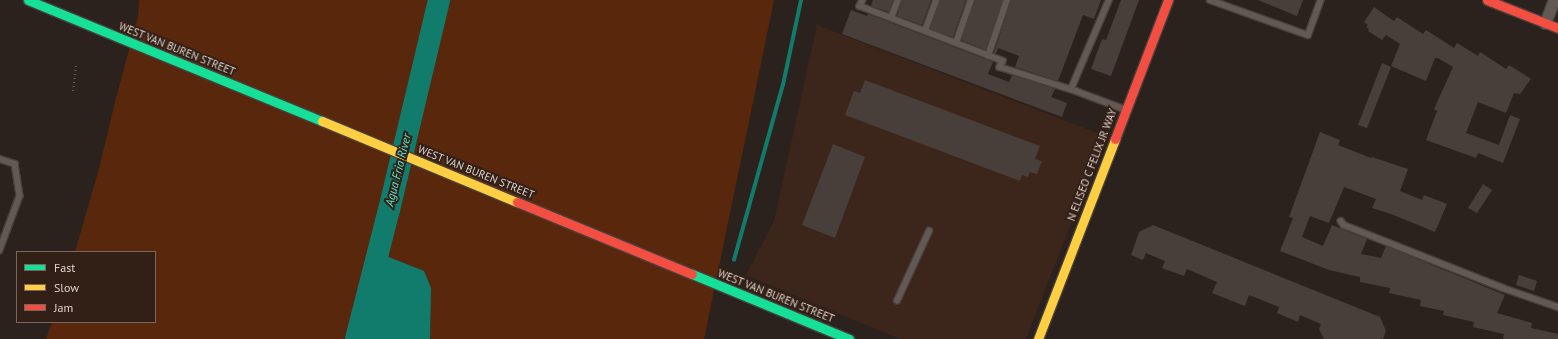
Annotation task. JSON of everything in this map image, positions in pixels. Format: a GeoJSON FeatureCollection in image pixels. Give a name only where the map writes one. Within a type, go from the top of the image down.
{"type":"FeatureCollection","features":[{"type":"Feature","properties":{"kind":"main road","name":"WEST VAN BUREN STREET"},"geometry":{"type":"LineString","coordinates":[[28,0],[849,339]]}},
{"type":"Feature","properties":{"kind":"main road","name":"N ELISEO C FELIX JR WAY"},"geometry":{"type":"LineString","coordinates":[[1038,339],[1168,0]]}},
{"type":"Feature","properties":{"kind":"main road"},"geometry":{"type":"LineString","coordinates":[[1487,0],[1558,28]]}},
{"type":"Feature","properties":{"kind":"street"},"geometry":{"type":"LineString","coordinates":[[1545,23],[1554,0]]}},
{"type":"Feature","properties":{"kind":"lane"},"geometry":{"type":"LineString","coordinates":[[863,0],[860,6],[1003,61],[1000,67],[1071,89],[1127,110]]}},
{"type":"Feature","properties":{"kind":"lane"},"geometry":{"type":"LineString","coordinates":[[891,18],[898,0]]}},
{"type":"Feature","properties":{"kind":"lane"},"geometry":{"type":"LineString","coordinates":[[925,31],[936,0]]}},
{"type":"Feature","properties":{"kind":"lane"},"geometry":{"type":"LineString","coordinates":[[956,43],[971,0]]}},
{"type":"Feature","properties":{"kind":"lane"},"geometry":{"type":"LineString","coordinates":[[988,56],[1008,0]]}},
{"type":"Feature","properties":{"kind":"lane"},"geometry":{"type":"LineString","coordinates":[[1071,89],[1109,0]]}},
{"type":"Feature","properties":{"kind":"lane"},"geometry":{"type":"LineString","coordinates":[[1210,0],[1308,35],[1321,0]]}},
{"type":"Feature","properties":{"kind":"lane"},"geometry":{"type":"LineString","coordinates":[[0,159],[15,164],[20,196],[0,250]]}},
{"type":"Feature","properties":{"kind":"lane"},"geometry":{"type":"LineString","coordinates":[[1341,221],[1344,225],[1503,288],[1558,307]]}},
{"type":"Feature","properties":{"kind":"lane"},"geometry":{"type":"LineString","coordinates":[[897,301],[929,231]]}},
{"type":"Feature","properties":{"kind":"path"},"geometry":{"type":"LineString","coordinates":[[73,91],[76,66]]}},
{"type":"Feature","properties":{"kind":"shaded area"},"geometry":{"type":"Polygon","coordinates":[[[139,0],[774,0],[704,339],[46,339],[52,323],[156,323],[156,251],[75,251],[100,165],[138,17],[139,0]]]}},
{"type":"Feature","properties":{"kind":"shaded area"},"geometry":{"type":"Polygon","coordinates":[[[817,25],[1105,136],[1026,339],[900,339],[746,275],[774,221],[817,25]]]}},
{"type":"Feature","properties":{"kind":"water"},"geometry":{"type":"Polygon","coordinates":[[[386,256],[424,271],[431,288],[430,339],[354,339],[377,267],[386,256]]]}},
{"type":"Feature","properties":{"kind":"building"},"geometry":{"type":"Polygon","coordinates":[[[873,0],[893,0],[889,12],[871,6],[873,0]]]}},
{"type":"Feature","properties":{"kind":"building"},"geometry":{"type":"Polygon","coordinates":[[[902,0],[931,0],[922,25],[897,16],[902,0]]]}},
{"type":"Feature","properties":{"kind":"building"},"geometry":{"type":"Polygon","coordinates":[[[940,0],[966,0],[953,37],[930,29],[940,0]]]}},
{"type":"Feature","properties":{"kind":"building"},"geometry":{"type":"Polygon","coordinates":[[[975,0],[1003,0],[986,50],[961,40],[975,0]]]}},
{"type":"Feature","properties":{"kind":"building"},"geometry":{"type":"Polygon","coordinates":[[[1011,0],[1101,0],[1094,19],[1083,15],[1058,81],[1015,67],[1019,56],[998,48],[996,54],[994,53],[1011,0]]]}},
{"type":"Feature","properties":{"kind":"building"},"geometry":{"type":"Polygon","coordinates":[[[1121,0],[1139,0],[1111,76],[1091,69],[1102,39],[1106,40],[1121,0]]]}},
{"type":"Feature","properties":{"kind":"building"},"geometry":{"type":"Polygon","coordinates":[[[1258,0],[1303,0],[1297,16],[1258,0]]]}},
{"type":"Feature","properties":{"kind":"building"},"geometry":{"type":"Polygon","coordinates":[[[1374,7],[1394,21],[1397,17],[1423,34],[1426,30],[1454,48],[1457,43],[1478,56],[1480,52],[1506,69],[1509,65],[1531,79],[1520,94],[1514,93],[1506,113],[1478,102],[1466,133],[1499,145],[1510,115],[1520,119],[1503,163],[1478,153],[1476,158],[1426,140],[1437,111],[1434,109],[1453,67],[1438,58],[1435,58],[1426,81],[1391,66],[1400,44],[1386,35],[1382,40],[1368,31],[1369,29],[1366,27],[1368,25],[1364,22],[1374,7]]]}},
{"type":"Feature","properties":{"kind":"building"},"geometry":{"type":"Polygon","coordinates":[[[851,10],[867,16],[868,14],[993,62],[988,74],[1009,82],[1012,75],[1055,89],[1051,97],[1067,103],[1062,117],[842,34],[851,10]]]}},
{"type":"Feature","properties":{"kind":"building"},"geometry":{"type":"Polygon","coordinates":[[[1382,63],[1391,67],[1367,128],[1358,125],[1382,63]]]}},
{"type":"Feature","properties":{"kind":"building"},"geometry":{"type":"Polygon","coordinates":[[[865,80],[1040,146],[1035,159],[1042,161],[1037,174],[1030,172],[1028,177],[1022,175],[1020,181],[845,115],[854,91],[860,93],[865,80]]]}},
{"type":"Feature","properties":{"kind":"building"},"geometry":{"type":"Polygon","coordinates":[[[1320,132],[1340,140],[1338,145],[1371,158],[1372,157],[1408,169],[1400,191],[1422,200],[1424,195],[1447,204],[1435,232],[1372,208],[1376,199],[1344,187],[1329,223],[1310,216],[1302,237],[1323,246],[1332,225],[1367,239],[1361,254],[1381,258],[1386,246],[1505,295],[1497,313],[1532,323],[1531,328],[1558,334],[1558,339],[1503,339],[1504,334],[1473,327],[1474,322],[1443,315],[1444,311],[1420,306],[1421,300],[1389,293],[1390,288],[1360,282],[1360,277],[1329,270],[1280,251],[1293,218],[1289,217],[1320,132]]]}},
{"type":"Feature","properties":{"kind":"building"},"geometry":{"type":"Polygon","coordinates":[[[833,144],[865,157],[835,238],[802,225],[833,144]]]}},
{"type":"Feature","properties":{"kind":"building"},"geometry":{"type":"Polygon","coordinates":[[[1483,184],[1492,190],[1477,213],[1468,208],[1483,184]]]}},
{"type":"Feature","properties":{"kind":"building"},"geometry":{"type":"Polygon","coordinates":[[[1153,225],[1380,317],[1386,331],[1383,339],[1324,339],[1319,329],[1321,324],[1300,315],[1298,322],[1277,313],[1279,307],[1249,295],[1245,306],[1212,293],[1217,282],[1187,269],[1184,276],[1162,268],[1165,261],[1146,253],[1143,260],[1131,255],[1139,232],[1153,225]]]}},
{"type":"Feature","properties":{"kind":"building"},"geometry":{"type":"Polygon","coordinates":[[[1519,275],[1537,281],[1534,291],[1516,285],[1519,275]]]}},
{"type":"Feature","properties":{"kind":"waterway","name":"Agua Fria River"},"geometry":{"type":"LineString","coordinates":[[356,339],[389,210],[439,0]]}},
{"type":"Feature","properties":{"kind":"waterway"},"geometry":{"type":"LineString","coordinates":[[734,260],[783,85],[801,0]]}},
{"type":"Feature","properties":{"kind":"traffic: fast"},"geometry":{"type":"LineString","coordinates":[[28,0],[322,121]]}},
{"type":"Feature","properties":{"kind":"traffic: fast"},"geometry":{"type":"LineString","coordinates":[[692,274],[849,339]]}},
{"type":"Feature","properties":{"kind":"traffic: slow"},"geometry":{"type":"LineString","coordinates":[[322,121],[517,202]]}},
{"type":"Feature","properties":{"kind":"traffic: slow"},"geometry":{"type":"LineString","coordinates":[[1038,339],[1115,139]]}},
{"type":"Feature","properties":{"kind":"traffic: jam"},"geometry":{"type":"LineString","coordinates":[[1115,139],[1168,0]]}},
{"type":"Feature","properties":{"kind":"traffic: jam"},"geometry":{"type":"LineString","coordinates":[[1487,0],[1558,28]]}},
{"type":"Feature","properties":{"kind":"traffic: jam"},"geometry":{"type":"LineString","coordinates":[[517,202],[692,274]]}}]}
